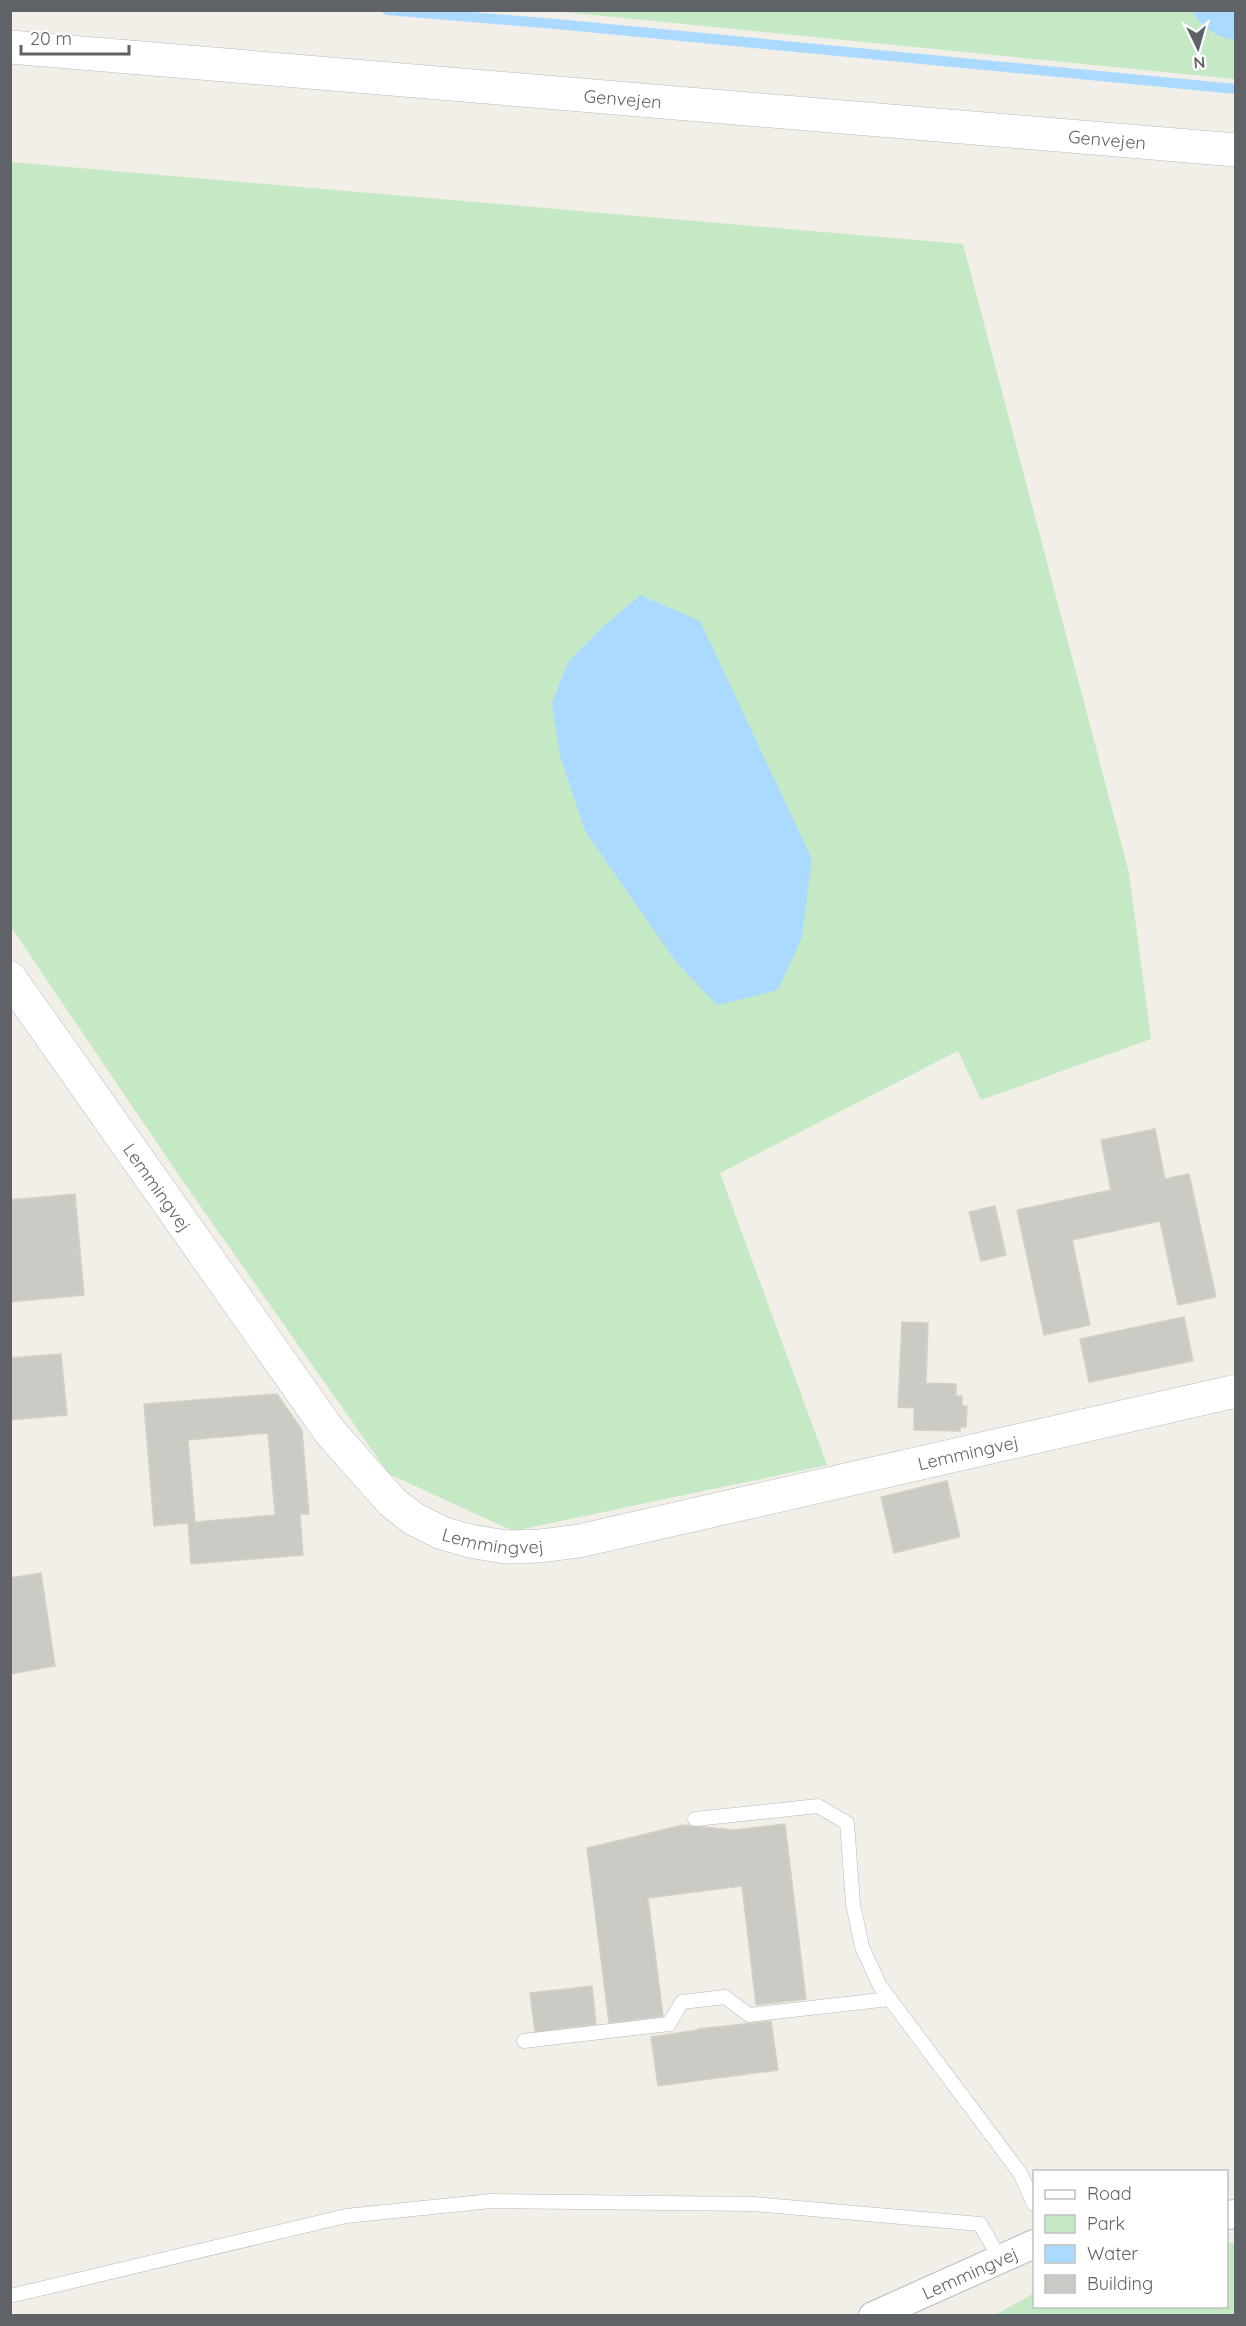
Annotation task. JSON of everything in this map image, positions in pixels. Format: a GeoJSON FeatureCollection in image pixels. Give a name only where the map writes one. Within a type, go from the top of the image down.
{"type":"FeatureCollection","features":[{"type":"Feature","properties":{"kind":"street","name":"Genvejen"},"geometry":{"type":"LineString","coordinates":[[10,46],[1236,150]]}},
{"type":"Feature","properties":{"kind":"street","name":"Lemmingvej"},"geometry":{"type":"LineString","coordinates":[[10,978],[330,1432],[392,1502],[414,1519],[442,1533],[505,1547],[540,1546],[579,1541],[1236,1391]]}},
{"type":"Feature","properties":{"kind":"street","name":"Lemmingvej"},"geometry":{"type":"LineString","coordinates":[[873,2316],[1033,2245]]}},
{"type":"Feature","properties":{"kind":"lane"},"geometry":{"type":"LineString","coordinates":[[695,1820],[819,1806],[847,1823],[853,1904],[862,1947],[880,1986],[1020,2173],[1033,2200]]}},
{"type":"Feature","properties":{"kind":"lane"},"geometry":{"type":"LineString","coordinates":[[524,2042],[669,2024],[682,2002],[709,1998],[725,1997],[749,2015],[889,1999]]}},
{"type":"Feature","properties":{"kind":"lane"},"geometry":{"type":"LineString","coordinates":[[10,2296],[346,2216],[491,2201],[754,2204],[980,2224],[1000,2259]]}},
{"type":"Feature","properties":{"kind":"green space"},"geometry":{"type":"Polygon","coordinates":[[[553,11],[1235,11],[1235,79],[553,11]]]}},
{"type":"Feature","properties":{"kind":"green space"},"geometry":{"type":"Polygon","coordinates":[[[10,162],[963,244],[1129,873],[1151,1039],[981,1100],[958,1051],[720,1173],[827,1465],[513,1531],[389,1474],[180,1177],[11,927],[10,162]]]}},
{"type":"Feature","properties":{"kind":"green space"},"geometry":{"type":"Polygon","coordinates":[[[1228,2243],[1235,2243],[1235,2315],[995,2315],[1033,2294],[1033,2308],[1228,2308],[1228,2243]]]}},
{"type":"Feature","properties":{"kind":"water"},"geometry":{"type":"Polygon","coordinates":[[[1192,11],[1235,11],[1235,40],[1222,37],[1210,30],[1192,11]]]}},
{"type":"Feature","properties":{"kind":"water"},"geometry":{"type":"Polygon","coordinates":[[[640,595],[700,621],[812,859],[802,937],[778,990],[717,1005],[676,962],[585,831],[560,756],[552,703],[568,662],[604,626],[640,595]]]}},
{"type":"Feature","properties":{"kind":"building"},"geometry":{"type":"Polygon","coordinates":[[[1155,1129],[1165,1179],[1189,1174],[1216,1297],[1178,1305],[1160,1221],[1072,1240],[1090,1325],[1044,1335],[1017,1210],[1111,1190],[1101,1140],[1155,1129]]]}},
{"type":"Feature","properties":{"kind":"building"},"geometry":{"type":"Polygon","coordinates":[[[75,1194],[84,1295],[10,1302],[10,1200],[75,1194]]]}},
{"type":"Feature","properties":{"kind":"building"},"geometry":{"type":"Polygon","coordinates":[[[995,1206],[1006,1255],[981,1261],[969,1212],[995,1206]]]}},
{"type":"Feature","properties":{"kind":"building"},"geometry":{"type":"Polygon","coordinates":[[[1184,1317],[1193,1361],[1089,1382],[1080,1339],[1184,1317]]]}},
{"type":"Feature","properties":{"kind":"building"},"geometry":{"type":"Polygon","coordinates":[[[902,1322],[928,1323],[926,1383],[956,1384],[956,1396],[962,1396],[962,1406],[967,1406],[966,1427],[960,1427],[960,1431],[914,1430],[914,1408],[898,1407],[902,1322]]]}},
{"type":"Feature","properties":{"kind":"building"},"geometry":{"type":"Polygon","coordinates":[[[61,1354],[67,1415],[10,1420],[10,1358],[61,1354]]]}},
{"type":"Feature","properties":{"kind":"building"},"geometry":{"type":"Polygon","coordinates":[[[277,1394],[302,1430],[309,1514],[300,1514],[303,1555],[191,1564],[188,1523],[154,1526],[144,1404],[277,1394]],[[268,1433],[188,1440],[195,1522],[275,1515],[268,1433]]]}},
{"type":"Feature","properties":{"kind":"building"},"geometry":{"type":"Polygon","coordinates":[[[947,1481],[960,1537],[894,1553],[881,1497],[947,1481]]]}},
{"type":"Feature","properties":{"kind":"building"},"geometry":{"type":"Polygon","coordinates":[[[41,1573],[55,1666],[10,1674],[10,1578],[41,1573]]]}},
{"type":"Feature","properties":{"kind":"building"},"geometry":{"type":"Polygon","coordinates":[[[785,1824],[806,1999],[756,2005],[742,1886],[648,1898],[663,2016],[609,2023],[587,1848],[683,1825],[734,1830],[785,1824]]]}},
{"type":"Feature","properties":{"kind":"building"},"geometry":{"type":"Polygon","coordinates":[[[592,1986],[596,2024],[535,2032],[530,1993],[592,1986]]]}},
{"type":"Feature","properties":{"kind":"building"},"geometry":{"type":"Polygon","coordinates":[[[771,2021],[778,2070],[658,2086],[651,2037],[771,2021]]]}},
{"type":"Feature","properties":{"kind":"waterway"},"geometry":{"type":"LineString","coordinates":[[387,10],[1236,89]]}}]}
